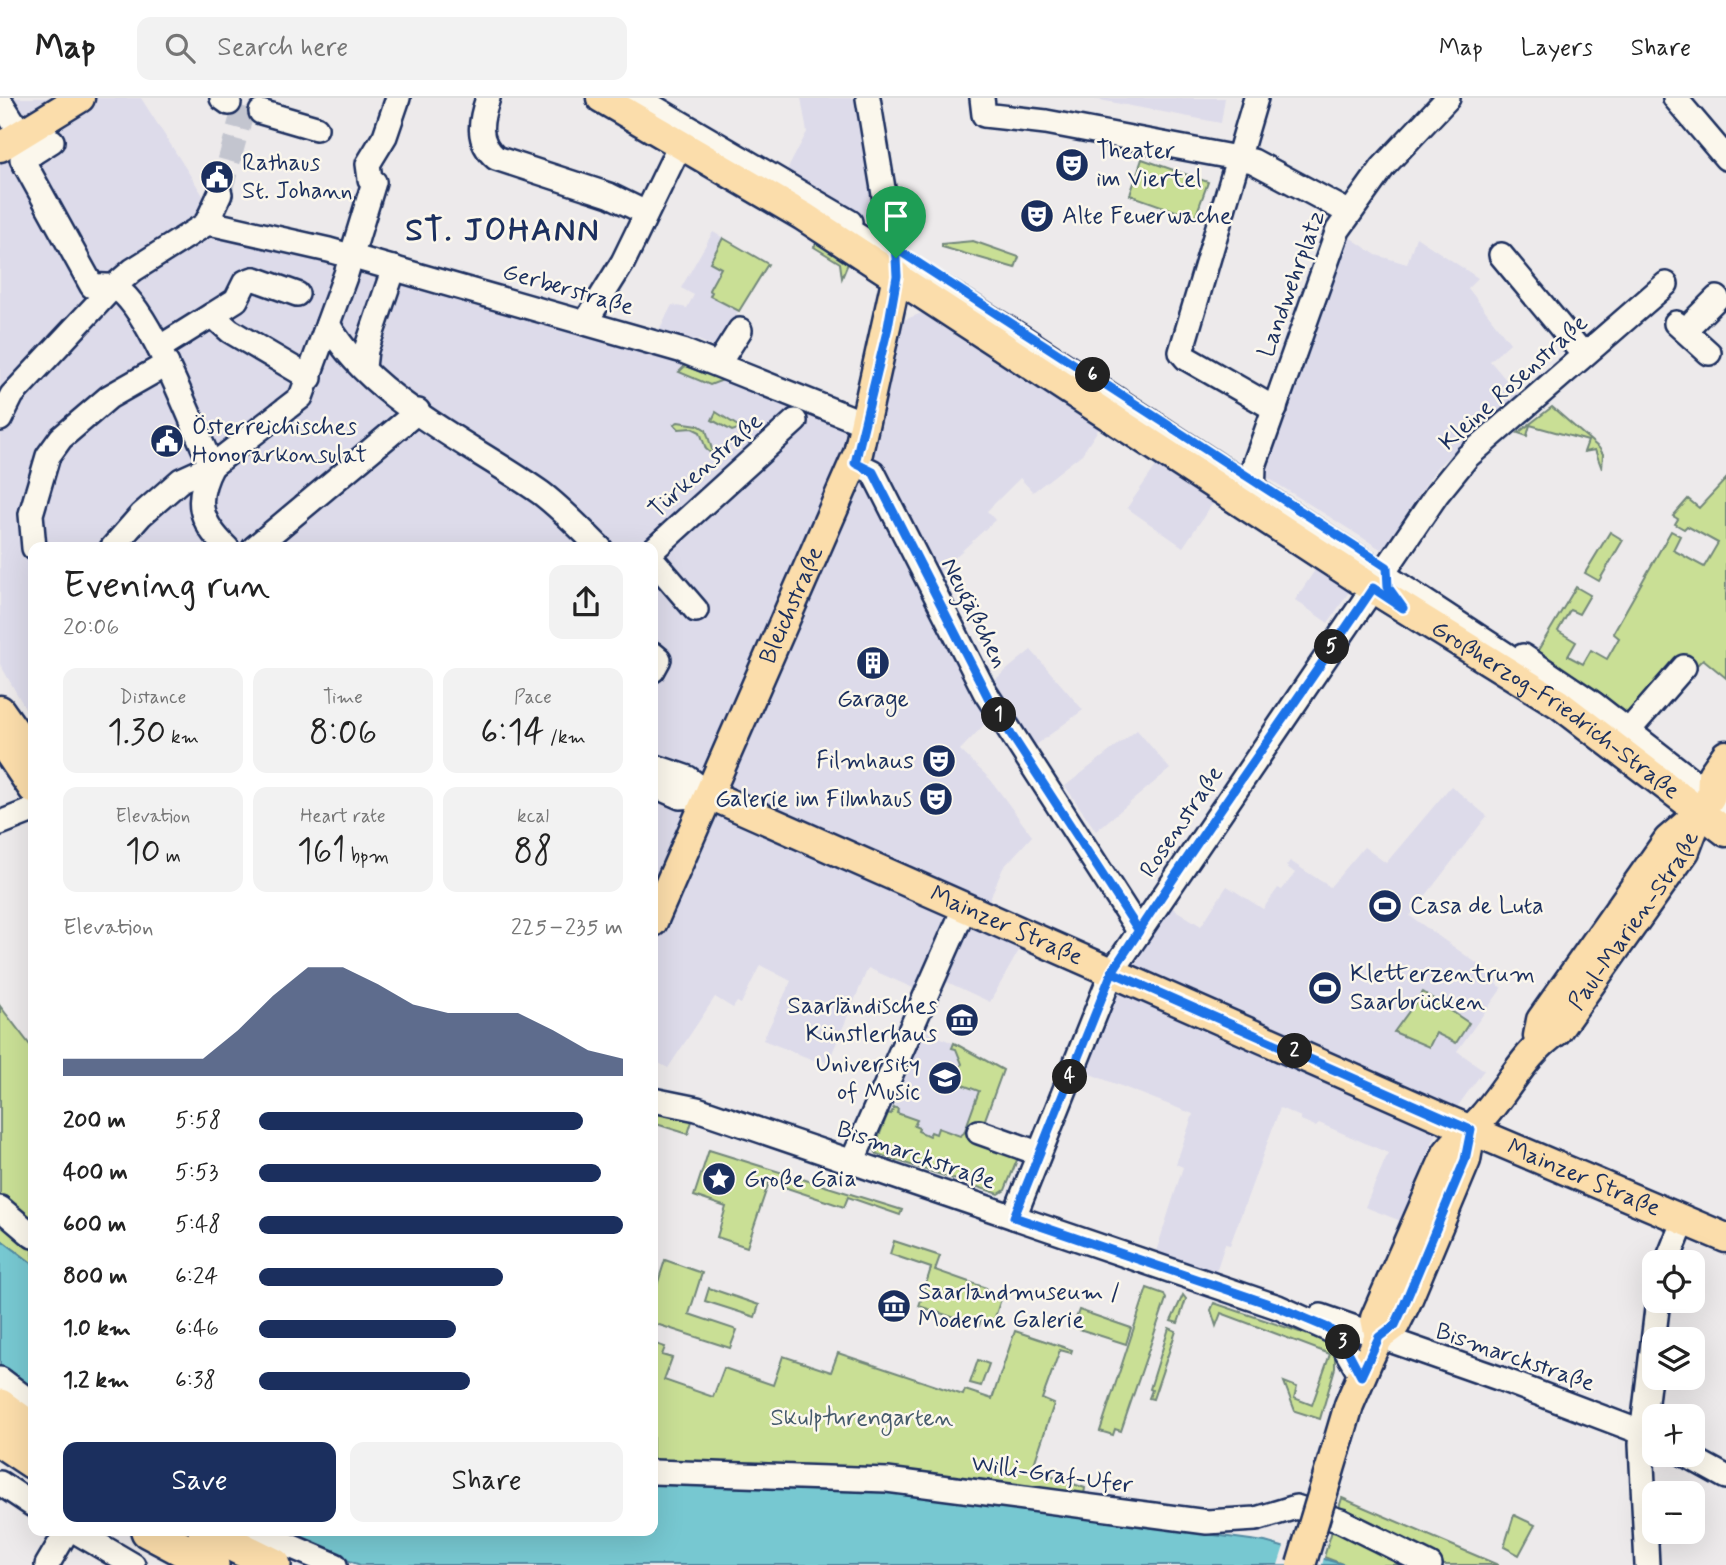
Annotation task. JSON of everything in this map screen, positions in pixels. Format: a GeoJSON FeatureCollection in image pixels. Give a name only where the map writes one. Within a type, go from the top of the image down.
{"type":"FeatureCollection","features":[{"type":"Feature","properties":{"kind":"highway"},"geometry":{"type":"LineString","coordinates":[[0,1406],[28,1426]]}},
{"type":"Feature","properties":{"kind":"highway"},"geometry":{"type":"LineString","coordinates":[[0,1440],[28,1459]]}},
{"type":"Feature","properties":{"kind":"highway"},"geometry":{"type":"LineString","coordinates":[[157,1536],[212,1565]]}},
{"type":"Feature","properties":{"kind":"highway"},"geometry":{"type":"LineString","coordinates":[[215,1536],[274,1565]]}},
{"type":"Feature","properties":{"kind":"main road"},"geometry":{"type":"LineString","coordinates":[[18,141],[80,98]]}},
{"type":"Feature","properties":{"kind":"main road","name":"Großherzog-Friedrich-Straße"},"geometry":{"type":"LineString","coordinates":[[601,98],[773,197],[896,261],[1203,477],[1344,569],[1382,576],[1403,608],[1716,804],[1726,832]]}},
{"type":"Feature","properties":{"kind":"main road","name":"Bleichstraße"},"geometry":{"type":"LineString","coordinates":[[658,911],[855,463],[866,424],[896,261]]}},
{"type":"Feature","properties":{"kind":"main road"},"geometry":{"type":"LineString","coordinates":[[0,710],[28,749]]}},
{"type":"Feature","properties":{"kind":"main road"},"geometry":{"type":"LineString","coordinates":[[0,740],[28,782]]}},
{"type":"Feature","properties":{"kind":"main road"},"geometry":{"type":"LineString","coordinates":[[1716,804],[1712,775],[1726,755]]}},
{"type":"Feature","properties":{"kind":"main road","name":"Mainzer Straße"},"geometry":{"type":"LineString","coordinates":[[710,795],[964,909],[1726,1238]]}},
{"type":"Feature","properties":{"kind":"main road","name":"Paul-Marien-Straße"},"geometry":{"type":"LineString","coordinates":[[1301,1565],[1361,1376],[1379,1337],[1395,1325],[1407,1301],[1465,1160],[1471,1130],[1537,1045],[1541,1020],[1668,840],[1716,804]]}},
{"type":"Feature","properties":{"kind":"street"},"geometry":{"type":"LineString","coordinates":[[289,98],[267,114],[316,125]]}},
{"type":"Feature","properties":{"kind":"street"},"geometry":{"type":"LineString","coordinates":[[117,542],[178,475],[212,466],[301,397],[374,182],[370,179],[368,164],[385,136],[398,98]]}},
{"type":"Feature","properties":{"kind":"street"},"geometry":{"type":"LineString","coordinates":[[488,98],[480,129],[488,150],[496,158],[609,195],[646,213]]}},
{"type":"Feature","properties":{"kind":"street"},"geometry":{"type":"LineString","coordinates":[[622,98],[896,261],[1248,477],[1382,576],[1570,687],[1716,804]]}},
{"type":"Feature","properties":{"kind":"street"},"geometry":{"type":"LineString","coordinates":[[639,98],[896,261]]}},
{"type":"Feature","properties":{"kind":"street"},"geometry":{"type":"LineString","coordinates":[[868,98],[896,261]]}},
{"type":"Feature","properties":{"kind":"street"},"geometry":{"type":"LineString","coordinates":[[1256,98],[1181,352],[1186,358],[1275,409]]}},
{"type":"Feature","properties":{"kind":"street"},"geometry":{"type":"LineString","coordinates":[[1348,212],[1382,167],[1448,98]]}},
{"type":"Feature","properties":{"kind":"street"},"geometry":{"type":"LineString","coordinates":[[1675,98],[1726,158]]}},
{"type":"Feature","properties":{"kind":"street","name":"Landwehrplatz"},"geometry":{"type":"LineString","coordinates":[[983,106],[1080,128],[1240,158],[1266,166],[1348,212],[1330,251],[1275,409],[1248,477]]}},
{"type":"Feature","properties":{"kind":"street"},"geometry":{"type":"LineString","coordinates":[[18,141],[44,206],[92,286],[113,287],[126,298],[163,356],[183,415],[212,466]]}},
{"type":"Feature","properties":{"kind":"street"},"geometry":{"type":"LineString","coordinates":[[585,323],[623,262],[675,155]]}},
{"type":"Feature","properties":{"kind":"street","name":"Gerberstraße"},"geometry":{"type":"LineString","coordinates":[[0,419],[12,395],[113,287],[133,270],[222,210],[348,265],[394,268],[719,363],[866,424]]}},
{"type":"Feature","properties":{"kind":"street"},"geometry":{"type":"LineString","coordinates":[[1501,255],[1583,354]]}},
{"type":"Feature","properties":{"kind":"street"},"geometry":{"type":"LineString","coordinates":[[367,378],[366,350],[394,268]]}},
{"type":"Feature","properties":{"kind":"street"},"geometry":{"type":"LineString","coordinates":[[32,542],[46,462],[61,439],[109,397],[236,300],[244,282],[254,279],[297,294]]}},
{"type":"Feature","properties":{"kind":"street","name":"Kleine Rosenstraße"},"geometry":{"type":"LineString","coordinates":[[1382,576],[1458,467],[1583,354],[1666,284]]}},
{"type":"Feature","properties":{"kind":"street"},"geometry":{"type":"LineString","coordinates":[[1709,353],[1685,322],[1717,298]]}},
{"type":"Feature","properties":{"kind":"street"},"geometry":{"type":"LineString","coordinates":[[212,316],[230,331],[310,377]]}},
{"type":"Feature","properties":{"kind":"street"},"geometry":{"type":"LineString","coordinates":[[328,324],[341,347],[367,378],[543,495],[594,542]]}},
{"type":"Feature","properties":{"kind":"street"},"geometry":{"type":"LineString","coordinates":[[719,363],[740,330]]}},
{"type":"Feature","properties":{"kind":"street"},"geometry":{"type":"LineString","coordinates":[[262,542],[341,482],[418,411]]}},
{"type":"Feature","properties":{"kind":"street","name":"Türkenstraße"},"geometry":{"type":"LineString","coordinates":[[658,554],[795,421]]}},
{"type":"Feature","properties":{"kind":"street","name":"Neugäßchen"},"geometry":{"type":"LineString","coordinates":[[855,463],[873,472],[992,705],[1139,931]]}},
{"type":"Feature","properties":{"kind":"street"},"geometry":{"type":"LineString","coordinates":[[212,466],[201,487],[201,499],[211,529],[223,542]]}},
{"type":"Feature","properties":{"kind":"street"},"geometry":{"type":"LineString","coordinates":[[1203,477],[1221,483],[1248,477]]}},
{"type":"Feature","properties":{"kind":"street"},"geometry":{"type":"LineString","coordinates":[[1248,477],[1257,508],[1272,522]]}},
{"type":"Feature","properties":{"kind":"street"},"geometry":{"type":"LineString","coordinates":[[658,563],[696,610]]}},
{"type":"Feature","properties":{"kind":"street","name":"Rosenstraße"},"geometry":{"type":"LineString","coordinates":[[1014,1217],[1112,972],[1382,576]]}},
{"type":"Feature","properties":{"kind":"street"},"geometry":{"type":"LineString","coordinates":[[1637,721],[1684,667]]}},
{"type":"Feature","properties":{"kind":"street"},"geometry":{"type":"LineString","coordinates":[[658,768],[688,778],[710,795]]}},
{"type":"Feature","properties":{"kind":"street"},"geometry":{"type":"LineString","coordinates":[[658,787],[680,797],[710,795]]}},
{"type":"Feature","properties":{"kind":"street"},"geometry":{"type":"LineString","coordinates":[[5,821],[28,812]]}},
{"type":"Feature","properties":{"kind":"street"},"geometry":{"type":"LineString","coordinates":[[852,1162],[964,909]]}},
{"type":"Feature","properties":{"kind":"street","name":"Bismarckstraße"},"geometry":{"type":"LineString","coordinates":[[658,1086],[697,1109]]}},
{"type":"Feature","properties":{"kind":"street","name":"Bismarckstraße"},"geometry":{"type":"LineString","coordinates":[[658,1101],[697,1109],[1278,1307],[1336,1334],[1361,1376]]}},
{"type":"Feature","properties":{"kind":"street"},"geometry":{"type":"LineString","coordinates":[[979,1132],[1038,1153]]}},
{"type":"Feature","properties":{"kind":"street"},"geometry":{"type":"LineString","coordinates":[[0,1208],[28,1232]]}},
{"type":"Feature","properties":{"kind":"street"},"geometry":{"type":"LineString","coordinates":[[1672,1250],[1684,1220]]}},
{"type":"Feature","properties":{"kind":"street","name":"Bismarckstraße"},"geometry":{"type":"LineString","coordinates":[[1278,1307],[1298,1308],[1642,1432]]}},
{"type":"Feature","properties":{"kind":"street"},"geometry":{"type":"LineString","coordinates":[[1650,1404],[1657,1313]]}},
{"type":"Feature","properties":{"kind":"street"},"geometry":{"type":"LineString","coordinates":[[0,1379],[28,1400]]}},
{"type":"Feature","properties":{"kind":"street"},"geometry":{"type":"LineString","coordinates":[[1642,1458],[1647,1565]]}},
{"type":"Feature","properties":{"kind":"street"},"geometry":{"type":"LineString","coordinates":[[1705,1466],[1726,1478]]}},
{"type":"Feature","properties":{"kind":"street","name":"Willi-Graf-Ufer"},"geometry":{"type":"LineString","coordinates":[[658,1472],[887,1480],[1207,1522],[1256,1519],[1296,1507],[1341,1521],[1430,1565]]}},
{"type":"Feature","properties":{"kind":"street"},"geometry":{"type":"LineString","coordinates":[[0,1483],[28,1502]]}},
{"type":"Feature","properties":{"kind":"street"},"geometry":{"type":"LineString","coordinates":[[47,1565],[63,1536]]}},
{"type":"Feature","properties":{"kind":"street"},"geometry":{"type":"LineString","coordinates":[[84,1536],[134,1565]]}},
{"type":"Feature","properties":{"kind":"street"},"geometry":{"type":"LineString","coordinates":[[267,1536],[335,1565]]}},
{"type":"Feature","properties":{"kind":"shaded area"},"geometry":{"type":"Polygon","coordinates":[[[0,98],[141,98],[225,230],[718,353],[853,408],[843,450],[871,460],[901,321],[930,310],[1104,421],[1082,454],[1033,492],[1020,478],[987,511],[995,520],[936,575],[992,682],[1031,650],[1083,710],[1036,745],[1005,703],[960,750],[990,779],[1032,836],[1003,868],[982,917],[1027,936],[990,1002],[945,981],[913,988],[868,968],[828,1063],[818,1059],[816,1061],[763,1040],[791,981],[760,965],[741,1004],[737,1002],[733,1008],[715,997],[668,1068],[658,1063],[658,542],[28,542],[28,713],[0,664],[0,98]]]}},
{"type":"Feature","properties":{"kind":"shaded area"},"geometry":{"type":"Polygon","coordinates":[[[801,98],[857,98],[877,215],[875,224],[786,172],[807,132],[801,98]]]}},
{"type":"Feature","properties":{"kind":"shaded area"},"geometry":{"type":"Polygon","coordinates":[[[1089,98],[1225,98],[1221,123],[1089,98]]]}},
{"type":"Feature","properties":{"kind":"shaded area"},"geometry":{"type":"Polygon","coordinates":[[[713,232],[768,264],[716,348],[696,339],[693,342],[658,332],[672,305],[687,308],[694,295],[681,288],[713,232]]]}},
{"type":"Feature","properties":{"kind":"shaded area"},"geometry":{"type":"Polygon","coordinates":[[[1345,234],[1376,255],[1407,264],[1416,237],[1478,278],[1468,288],[1510,343],[1490,361],[1519,395],[1438,466],[1382,550],[1265,476],[1345,234]]]}},
{"type":"Feature","properties":{"kind":"shaded area"},"geometry":{"type":"Polygon","coordinates":[[[1156,466],[1213,503],[1183,547],[1127,508],[1156,466]]]}},
{"type":"Feature","properties":{"kind":"shaded area"},"geometry":{"type":"Polygon","coordinates":[[[1319,564],[1353,586],[1328,623],[1295,600],[1319,564]]]}},
{"type":"Feature","properties":{"kind":"shaded area"},"geometry":{"type":"Polygon","coordinates":[[[1137,730],[1170,769],[1096,831],[1065,786],[1137,730]]]}},
{"type":"Feature","properties":{"kind":"shaded area"},"geometry":{"type":"Polygon","coordinates":[[[1451,786],[1487,816],[1410,916],[1499,979],[1496,984],[1502,988],[1457,1051],[1484,1070],[1433,1140],[1401,1221],[1365,1207],[1388,1153],[1319,1123],[1316,1127],[1280,1108],[1230,1245],[1225,1244],[1215,1275],[1155,1255],[1183,1167],[1176,1164],[1193,1114],[1085,1072],[1115,1000],[1169,906],[1201,926],[1227,886],[1263,909],[1278,888],[1282,890],[1295,873],[1286,866],[1290,861],[1330,887],[1364,847],[1386,863],[1451,786]]]}},
{"type":"Feature","properties":{"kind":"shaded area"},"geometry":{"type":"Polygon","coordinates":[[[924,1030],[981,1056],[979,1060],[1003,1070],[983,1125],[1025,1140],[1003,1193],[996,1194],[875,1152],[875,1145],[888,1113],[892,1112],[924,1030]]]}},
{"type":"Feature","properties":{"kind":"green space"},"geometry":{"type":"Polygon","coordinates":[[[1142,159],[1208,182],[1195,218],[1130,195],[1142,159]]]}},
{"type":"Feature","properties":{"kind":"green space"},"geometry":{"type":"Polygon","coordinates":[[[723,238],[768,264],[739,311],[710,296],[712,292],[709,290],[721,268],[710,262],[723,238]]]}},
{"type":"Feature","properties":{"kind":"green space"},"geometry":{"type":"Polygon","coordinates":[[[973,241],[1019,257],[1015,268],[942,247],[942,244],[973,241]]]}},
{"type":"Feature","properties":{"kind":"green space"},"geometry":{"type":"Polygon","coordinates":[[[817,242],[849,261],[842,278],[840,263],[814,247],[817,242]]]}},
{"type":"Feature","properties":{"kind":"green space"},"geometry":{"type":"Polygon","coordinates":[[[685,366],[723,380],[710,385],[679,372],[685,366]]]}},
{"type":"Feature","properties":{"kind":"green space"},"geometry":{"type":"Polygon","coordinates":[[[1552,407],[1599,448],[1603,454],[1602,469],[1595,450],[1584,452],[1588,441],[1530,425],[1527,436],[1518,433],[1552,407]]]}},
{"type":"Feature","properties":{"kind":"green space"},"geometry":{"type":"Polygon","coordinates":[[[716,412],[741,428],[732,431],[712,420],[716,412]]]}},
{"type":"Feature","properties":{"kind":"green space"},"geometry":{"type":"Polygon","coordinates":[[[678,422],[698,425],[706,430],[714,456],[706,449],[700,432],[692,428],[679,429],[674,424],[678,422]]]}},
{"type":"Feature","properties":{"kind":"green space"},"geometry":{"type":"Polygon","coordinates":[[[1726,479],[1726,678],[1703,659],[1697,665],[1686,655],[1633,718],[1597,690],[1537,652],[1576,587],[1590,595],[1579,614],[1570,610],[1558,631],[1576,642],[1568,656],[1583,664],[1591,650],[1607,659],[1619,638],[1613,633],[1671,531],[1680,536],[1673,550],[1704,567],[1718,543],[1687,526],[1684,529],[1675,524],[1678,519],[1673,516],[1688,499],[1699,508],[1726,479]]]}},
{"type":"Feature","properties":{"kind":"green space"},"geometry":{"type":"Polygon","coordinates":[[[1610,532],[1623,540],[1599,581],[1585,573],[1610,532]]]}},
{"type":"Feature","properties":{"kind":"green space"},"geometry":{"type":"Polygon","coordinates":[[[1423,992],[1469,1023],[1456,1043],[1436,1033],[1429,1047],[1394,1032],[1423,992]]]}},
{"type":"Feature","properties":{"kind":"green space"},"geometry":{"type":"Polygon","coordinates":[[[0,1006],[28,1042],[28,1260],[0,1239],[0,1006]]]}},
{"type":"Feature","properties":{"kind":"green space"},"geometry":{"type":"Polygon","coordinates":[[[954,1043],[1003,1070],[983,1125],[1025,1140],[1005,1190],[999,1194],[877,1154],[874,1149],[888,1113],[891,1114],[894,1107],[898,1109],[897,1113],[917,1120],[914,1126],[929,1136],[931,1132],[936,1134],[938,1128],[960,1136],[964,1133],[979,1091],[952,1081],[962,1064],[956,1049],[952,1048],[954,1043]]]}},
{"type":"Feature","properties":{"kind":"green space"},"geometry":{"type":"Polygon","coordinates":[[[658,1108],[693,1118],[688,1134],[658,1125],[658,1108]]]}},
{"type":"Feature","properties":{"kind":"green space"},"geometry":{"type":"Polygon","coordinates":[[[709,1150],[902,1210],[900,1215],[848,1197],[844,1207],[769,1182],[747,1247],[717,1237],[726,1207],[694,1196],[709,1150]]]}},
{"type":"Feature","properties":{"kind":"green space"},"geometry":{"type":"Polygon","coordinates":[[[894,1241],[940,1256],[935,1270],[986,1288],[985,1293],[1001,1299],[993,1323],[981,1319],[979,1326],[919,1306],[931,1268],[890,1254],[894,1241]]]}},
{"type":"Feature","properties":{"kind":"green space"},"geometry":{"type":"Polygon","coordinates":[[[665,1260],[702,1273],[689,1314],[737,1330],[730,1348],[658,1325],[658,1282],[665,1260]]]}},
{"type":"Feature","properties":{"kind":"green space"},"geometry":{"type":"Polygon","coordinates":[[[709,1288],[759,1305],[755,1317],[705,1301],[709,1288]]]}},
{"type":"Feature","properties":{"kind":"green space"},"geometry":{"type":"Polygon","coordinates":[[[1147,1288],[1164,1294],[1166,1299],[1121,1431],[1115,1429],[1113,1435],[1100,1431],[1147,1288]]]}},
{"type":"Feature","properties":{"kind":"green space"},"geometry":{"type":"Polygon","coordinates":[[[1183,1295],[1186,1299],[1178,1323],[1171,1321],[1183,1295]]]}},
{"type":"Feature","properties":{"kind":"green space"},"geometry":{"type":"Polygon","coordinates":[[[1214,1303],[1320,1339],[1335,1351],[1335,1368],[1320,1419],[1295,1411],[1284,1382],[1297,1387],[1294,1398],[1312,1405],[1330,1354],[1221,1313],[1216,1326],[1211,1310],[1214,1303]]]}},
{"type":"Feature","properties":{"kind":"green space"},"geometry":{"type":"Polygon","coordinates":[[[1079,1310],[1131,1328],[1126,1344],[1073,1327],[1079,1310]]]}},
{"type":"Feature","properties":{"kind":"green space"},"geometry":{"type":"Polygon","coordinates":[[[1169,1328],[1176,1331],[1153,1399],[1149,1398],[1150,1389],[1169,1328]]]}},
{"type":"Feature","properties":{"kind":"green space","name":"Skulpturengarten"},"geometry":{"type":"Polygon","coordinates":[[[1015,1331],[1072,1350],[1071,1353],[1060,1350],[1042,1399],[1054,1404],[1032,1470],[1085,1488],[1084,1495],[1101,1500],[1102,1496],[1138,1509],[658,1466],[658,1345],[665,1347],[662,1355],[672,1358],[664,1380],[713,1397],[724,1368],[773,1385],[783,1356],[831,1372],[838,1353],[963,1395],[965,1390],[992,1399],[1015,1331]]]}},
{"type":"Feature","properties":{"kind":"green space"},"geometry":{"type":"Polygon","coordinates":[[[978,1360],[989,1364],[981,1386],[970,1383],[978,1360]]]}},
{"type":"Feature","properties":{"kind":"green space"},"geometry":{"type":"Polygon","coordinates":[[[1342,1498],[1498,1565],[1345,1565],[1324,1557],[1342,1498]]]}},
{"type":"Feature","properties":{"kind":"green space"},"geometry":{"type":"Polygon","coordinates":[[[1514,1515],[1535,1525],[1519,1555],[1504,1547],[1514,1515]]]}},
{"type":"Feature","properties":{"kind":"water"},"geometry":{"type":"Polygon","coordinates":[[[0,1239],[28,1260],[28,1394],[0,1373],[0,1239]]]}},
{"type":"Feature","properties":{"kind":"water"},"geometry":{"type":"Polygon","coordinates":[[[658,1484],[791,1485],[901,1492],[1265,1542],[1345,1565],[360,1565],[283,1536],[658,1536],[658,1484]]]}},
{"type":"Feature","properties":{"kind":"pier"},"geometry":{"type":"Polygon","coordinates":[[[1285,1543],[1325,1554],[1322,1565],[1278,1565],[1285,1543]]]}},
{"type":"Feature","properties":{"kind":"tunnel"},"geometry":{"type":"LineString","coordinates":[[220,194],[244,107]]}},
{"type":"Feature","properties":{"kind":"place","name":"Theater im Viertel"},"geometry":{"type":"Point","coordinates":[1072,165]}},
{"type":"Feature","properties":{"kind":"place","name":"Rathaus St. Johann"},"geometry":{"type":"Point","coordinates":[217,177]}},
{"type":"Feature","properties":{"kind":"place","name":"Alte Feuerwache"},"geometry":{"type":"Point","coordinates":[1037,216]}},
{"type":"Feature","properties":{"kind":"place","name":"Österreichisches Honorarkonsulat"},"geometry":{"type":"Point","coordinates":[167,441]}},
{"type":"Feature","properties":{"kind":"place","name":"Garage"},"geometry":{"type":"Point","coordinates":[873,663]}},
{"type":"Feature","properties":{"kind":"place","name":"Filmhaus"},"geometry":{"type":"Point","coordinates":[939,761]}},
{"type":"Feature","properties":{"kind":"place","name":"Galerie im Filmhaus"},"geometry":{"type":"Point","coordinates":[936,799]}},
{"type":"Feature","properties":{"kind":"place","name":"Casa de Luta"},"geometry":{"type":"Point","coordinates":[1385,906]}},
{"type":"Feature","properties":{"kind":"place","name":"Kletterzentrum Saarbrücken"},"geometry":{"type":"Point","coordinates":[1325,988]}},
{"type":"Feature","properties":{"kind":"place","name":"Saarländisches Künstlerhaus"},"geometry":{"type":"Point","coordinates":[962,1020]}},
{"type":"Feature","properties":{"kind":"place","name":"University of Music"},"geometry":{"type":"Point","coordinates":[945,1078]}},
{"type":"Feature","properties":{"kind":"place","name":"Große Gaia"},"geometry":{"type":"Point","coordinates":[719,1179]}},
{"type":"Feature","properties":{"kind":"place","name":"Saarlandmuseum / Moderne Galerie"},"geometry":{"type":"Point","coordinates":[894,1306]}},
{"type":"Feature","properties":{"kind":"district","name":"ST. JOHANN"},"geometry":{"type":"Point","coordinates":[503,231]}},
{"type":"Feature","properties":{"kind":"route"},"geometry":{"type":"LineString","coordinates":[[896,258],[895,248],[1387,567],[1388,587],[1403,608],[1373,588],[1116,965],[1112,972],[1038,1153],[1014,1217],[1278,1307],[1295,1317],[1328,1328],[1342,1340],[1361,1376],[1379,1337],[1395,1325],[1402,1310],[1465,1160],[1471,1130],[1112,972],[1116,965],[1139,931],[992,705],[873,472],[855,463],[888,327],[897,276],[896,258]]}}]}
